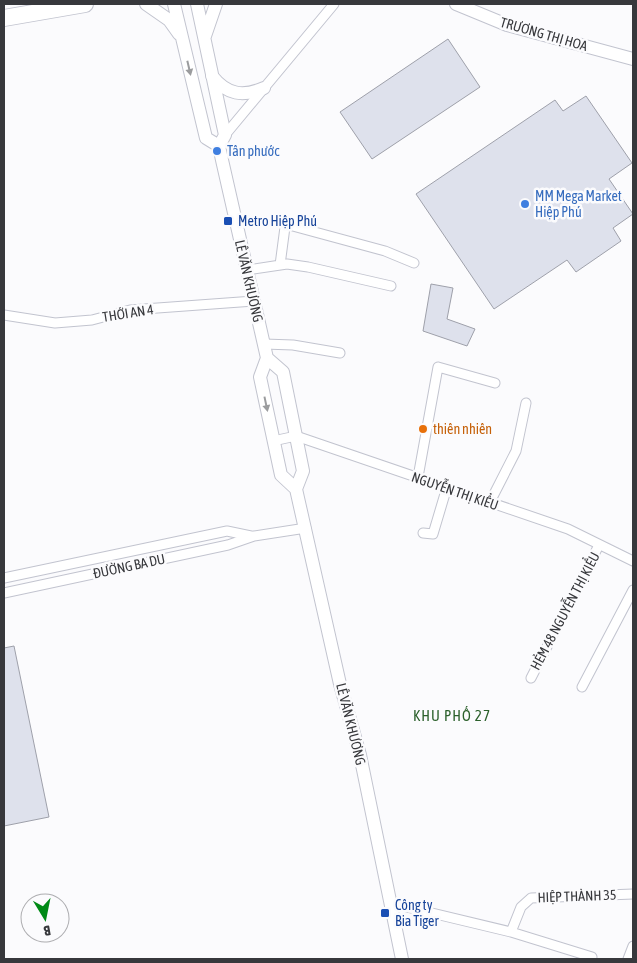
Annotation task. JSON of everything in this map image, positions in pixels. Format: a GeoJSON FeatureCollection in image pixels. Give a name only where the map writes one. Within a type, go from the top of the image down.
{"type":"FeatureCollection","features":[{"type":"Feature","properties":{"kind":"highway"},"geometry":{"type":"LineString","coordinates":[[4,7],[25,4]]}},
{"type":"Feature","properties":{"kind":"highway"},"geometry":{"type":"LineString","coordinates":[[4,18],[86,4]]}},
{"type":"Feature","properties":{"kind":"main road"},"geometry":{"type":"LineString","coordinates":[[146,4],[169,20],[182,39]]}},
{"type":"Feature","properties":{"kind":"main road","name":"LÊ VĂN KHƯƠNG"},"geometry":{"type":"LineString","coordinates":[[174,4],[206,138],[222,140]]}},
{"type":"Feature","properties":{"kind":"main road","name":"LÊ VĂN KHƯƠNG"},"geometry":{"type":"LineString","coordinates":[[197,4],[247,270],[267,358],[260,377],[280,475],[296,489],[306,528],[340,684],[360,755],[402,959]]}},
{"type":"Feature","properties":{"kind":"main road"},"geometry":{"type":"LineString","coordinates":[[204,38],[216,4]]}},
{"type":"Feature","properties":{"kind":"main road","name":"TRƯƠNG THỊ HOA"},"geometry":{"type":"LineString","coordinates":[[456,4],[516,27],[633,59]]}},
{"type":"Feature","properties":{"kind":"main road"},"geometry":{"type":"LineString","coordinates":[[211,75],[220,87],[232,93],[251,94],[264,88]]}},
{"type":"Feature","properties":{"kind":"main road","name":"LÊ VĂN KHƯƠNG"},"geometry":{"type":"LineString","coordinates":[[267,358],[282,372],[303,471],[296,489]]}},
{"type":"Feature","properties":{"kind":"street"},"geometry":{"type":"LineString","coordinates":[[222,140],[334,4]]}},
{"type":"Feature","properties":{"kind":"street"},"geometry":{"type":"LineString","coordinates":[[280,265],[285,227],[289,225],[385,251],[414,263]]}},
{"type":"Feature","properties":{"kind":"street"},"geometry":{"type":"LineString","coordinates":[[247,270],[280,265],[308,267],[391,286]]}},
{"type":"Feature","properties":{"kind":"street","name":"THỚI AN 4"},"geometry":{"type":"LineString","coordinates":[[4,315],[55,323],[92,320],[130,310],[254,301]]}},
{"type":"Feature","properties":{"kind":"street"},"geometry":{"type":"LineString","coordinates":[[264,344],[293,345],[340,353]]}},
{"type":"Feature","properties":{"kind":"street"},"geometry":{"type":"LineString","coordinates":[[418,477],[438,368],[495,383]]}},
{"type":"Feature","properties":{"kind":"street"},"geometry":{"type":"LineString","coordinates":[[490,502],[516,451],[526,403]]}},
{"type":"Feature","properties":{"kind":"street"},"geometry":{"type":"LineString","coordinates":[[273,441],[296,436]]}},
{"type":"Feature","properties":{"kind":"street","name":"NGUYỄN THỊ KIỂU"},"geometry":{"type":"LineString","coordinates":[[296,436],[568,529],[633,561]]}},
{"type":"Feature","properties":{"kind":"street"},"geometry":{"type":"LineString","coordinates":[[423,533],[433,534],[447,487]]}},
{"type":"Feature","properties":{"kind":"street","name":"ĐƯỜNG BA DU"},"geometry":{"type":"LineString","coordinates":[[4,593],[228,545],[254,536],[306,528]]}},
{"type":"Feature","properties":{"kind":"street","name":"ĐƯỜNG BA DU"},"geometry":{"type":"LineString","coordinates":[[4,578],[227,531],[254,536]]}},
{"type":"Feature","properties":{"kind":"street","name":"HẺM 48 NGUYỄN THỊ KIỂU"},"geometry":{"type":"LineString","coordinates":[[531,678],[599,545]]}},
{"type":"Feature","properties":{"kind":"street"},"geometry":{"type":"LineString","coordinates":[[49,569],[56,582]]}},
{"type":"Feature","properties":{"kind":"street"},"geometry":{"type":"LineString","coordinates":[[582,687],[633,590]]}},
{"type":"Feature","properties":{"kind":"street","name":"HIỆP THÀNH 35"},"geometry":{"type":"LineString","coordinates":[[511,932],[521,906],[531,898],[633,894]]}},
{"type":"Feature","properties":{"kind":"street"},"geometry":{"type":"LineString","coordinates":[[390,903],[511,932],[592,957]]}},
{"type":"Feature","properties":{"kind":"street"},"geometry":{"type":"LineString","coordinates":[[628,959],[633,946]]}},
{"type":"Feature","properties":{"kind":"building"},"geometry":{"type":"Polygon","coordinates":[[[448,39],[480,87],[372,159],[340,112],[448,39]]]}},
{"type":"Feature","properties":{"kind":"building","name":"MM Mega Market Hiệp Phú"},"geometry":{"type":"Polygon","coordinates":[[[586,96],[632,163],[609,179],[633,214],[613,228],[621,241],[576,272],[567,260],[494,309],[416,194],[555,100],[563,111],[586,96]]]}},
{"type":"Feature","properties":{"kind":"building"},"geometry":{"type":"Polygon","coordinates":[[[431,284],[453,288],[447,319],[475,329],[467,346],[423,331],[431,284]]]}},
{"type":"Feature","properties":{"kind":"building"},"geometry":{"type":"Polygon","coordinates":[[[14,646],[49,817],[4,826],[4,648],[14,646]]]}},
{"type":"Feature","properties":{"kind":"place","name":"Tân phước"},"geometry":{"type":"Point","coordinates":[217,151]}},
{"type":"Feature","properties":{"kind":"place","name":"MM Mega Market Hiệp Phú"},"geometry":{"type":"Point","coordinates":[525,204]}},
{"type":"Feature","properties":{"kind":"place","name":"Metro Hiệp Phú"},"geometry":{"type":"Point","coordinates":[228,221]}},
{"type":"Feature","properties":{"kind":"place","name":"thiên nhiên"},"geometry":{"type":"Point","coordinates":[423,429]}},
{"type":"Feature","properties":{"kind":"place","name":"Công ty Bia Tiger"},"geometry":{"type":"Point","coordinates":[385,913]}},
{"type":"Feature","properties":{"kind":"district","name":"KHU PHỐ 27"},"geometry":{"type":"Point","coordinates":[452,715]}}]}
